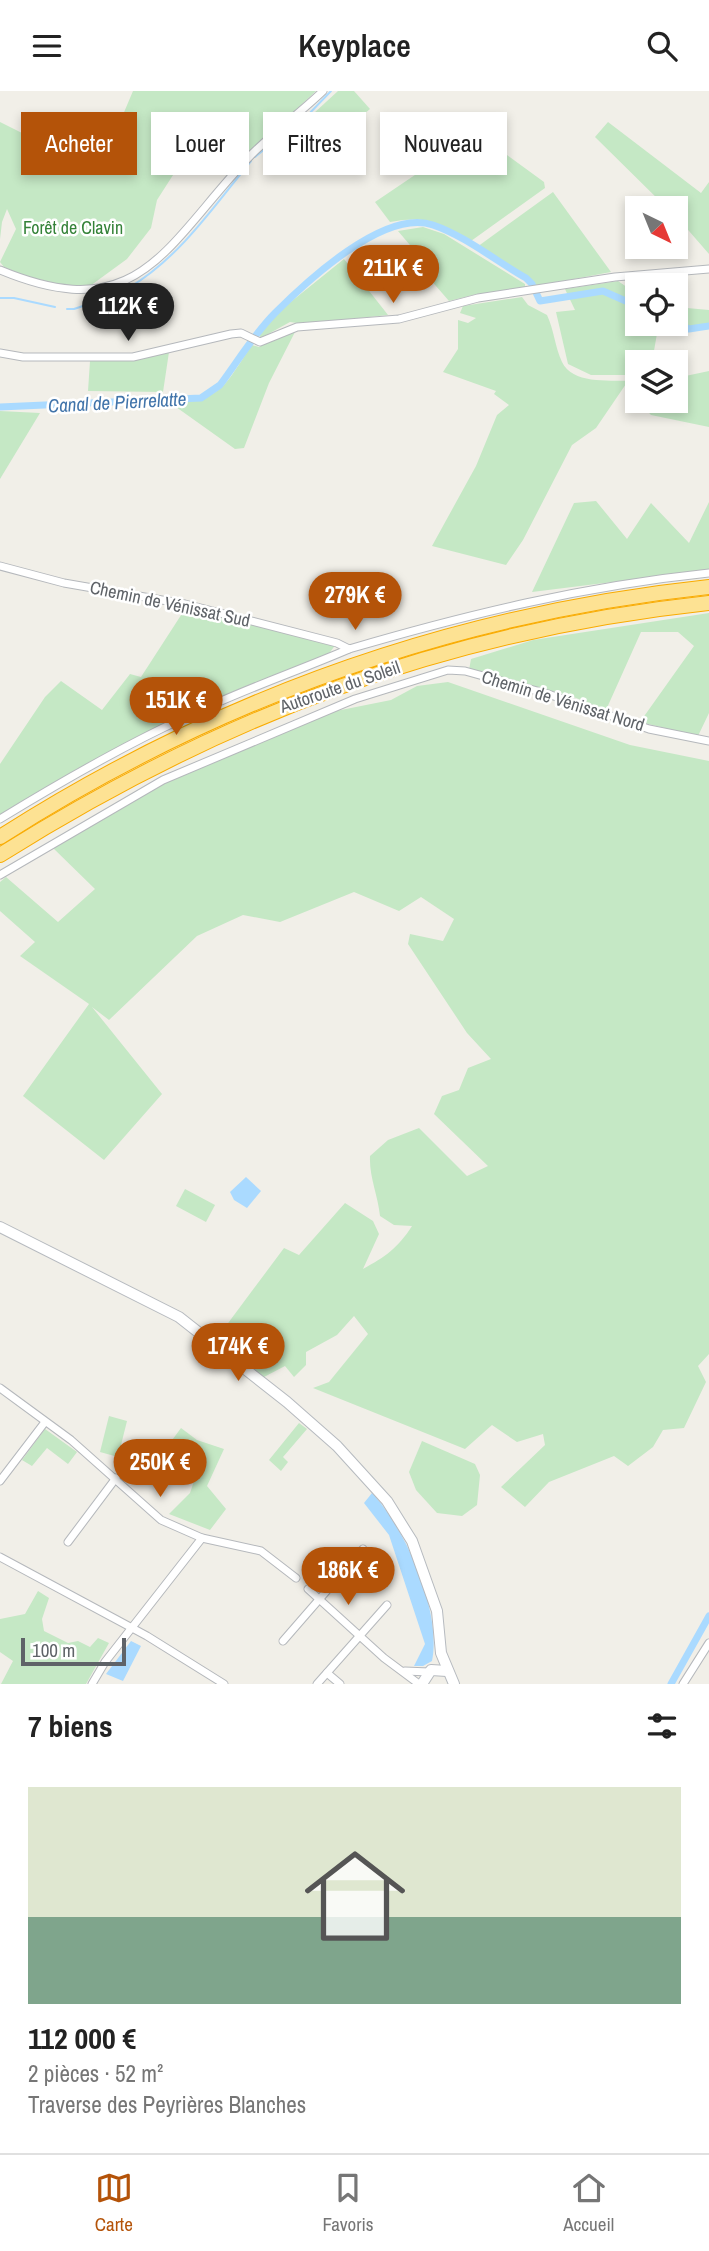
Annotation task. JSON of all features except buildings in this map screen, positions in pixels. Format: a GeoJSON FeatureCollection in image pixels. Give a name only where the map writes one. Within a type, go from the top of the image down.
{"type":"FeatureCollection","features":[{"type":"Feature","properties":{"kind":"highway","name":"Autoroute du Soleil"},"geometry":{"type":"LineString","coordinates":[[0,837],[120,765],[201,725],[371,657],[507,620],[607,600],[709,587]]}},
{"type":"Feature","properties":{"kind":"highway","name":"Autoroute du Soleil"},"geometry":{"type":"LineString","coordinates":[[0,855],[152,767],[271,711],[344,684],[516,633],[630,612],[709,603]]}},
{"type":"Feature","properties":{"kind":"main road"},"geometry":{"type":"LineString","coordinates":[[0,1227],[179,1317],[319,1429],[372,1483],[401,1519],[437,1611],[442,1653],[453,1680]]}},
{"type":"Feature","properties":{"kind":"main road"},"geometry":{"type":"LineString","coordinates":[[421,1684],[442,1653]]}},
{"type":"Feature","properties":{"kind":"main road"},"geometry":{"type":"LineString","coordinates":[[431,1670],[453,1680]]}},
{"type":"Feature","properties":{"kind":"street"},"geometry":{"type":"LineString","coordinates":[[0,270],[37,285],[80,291],[114,286],[129,279],[166,251],[251,155],[323,91]]}},
{"type":"Feature","properties":{"kind":"street"},"geometry":{"type":"LineString","coordinates":[[0,353],[23,357],[133,357],[231,334],[247,335],[260,342],[298,327],[399,319],[478,297],[529,292],[615,277],[709,269]]}},
{"type":"Feature","properties":{"kind":"street","name":"Chemin de Vénissat Sud"},"geometry":{"type":"LineString","coordinates":[[0,566],[64,583],[185,604],[337,643],[349,649]]}},
{"type":"Feature","properties":{"kind":"street"},"geometry":{"type":"LineString","coordinates":[[0,819],[58,784],[180,719],[273,678],[349,649],[414,628],[573,591],[709,573]]}},
{"type":"Feature","properties":{"kind":"street","name":"Chemin de Vénissat Nord"},"geometry":{"type":"LineString","coordinates":[[0,875],[163,780],[355,699],[448,670],[465,671],[548,694],[649,729],[709,741]]}},
{"type":"Feature","properties":{"kind":"street"},"geometry":{"type":"LineString","coordinates":[[0,1388],[116,1478],[161,1520],[202,1538],[261,1551],[296,1579]]}},
{"type":"Feature","properties":{"kind":"street"},"geometry":{"type":"LineString","coordinates":[[0,1481],[45,1422]]}},
{"type":"Feature","properties":{"kind":"street"},"geometry":{"type":"LineString","coordinates":[[68,1542],[116,1478]]}},
{"type":"Feature","properties":{"kind":"street"},"geometry":{"type":"LineString","coordinates":[[92,1684],[202,1538]]}},
{"type":"Feature","properties":{"kind":"street"},"geometry":{"type":"LineString","coordinates":[[282,1641],[363,1549]]}},
{"type":"Feature","properties":{"kind":"street"},"geometry":{"type":"LineString","coordinates":[[0,1557],[133,1629],[224,1684]]}},
{"type":"Feature","properties":{"kind":"street"},"geometry":{"type":"LineString","coordinates":[[308,1589],[359,1635],[421,1684]]}},
{"type":"Feature","properties":{"kind":"street"},"geometry":{"type":"LineString","coordinates":[[317,1684],[387,1605]]}},
{"type":"Feature","properties":{"kind":"street"},"geometry":{"type":"LineString","coordinates":[[683,1684],[706,1653],[709,1643]]}},
{"type":"Feature","properties":{"kind":"street"},"geometry":{"type":"LineString","coordinates":[[403,1671],[431,1670]]}},
{"type":"Feature","properties":{"kind":"street"},"geometry":{"type":"LineString","coordinates":[[327,1673],[340,1684]]}},
{"type":"Feature","properties":{"kind":"green space","name":"Forêt de Clavin"},"geometry":{"type":"Polygon","coordinates":[[[133,91],[316,91],[294,112],[263,112],[263,141],[249,154],[249,112],[151,112],[151,175],[173,175],[157,200],[151,228],[127,259],[90,286],[71,288],[41,283],[4,267],[0,262],[16,229],[7,209],[0,239],[0,122],[21,132],[21,175],[137,175],[137,112],[124,112],[133,91]]]}},
{"type":"Feature","properties":{"kind":"green space"},"geometry":{"type":"Polygon","coordinates":[[[338,91],[354,91],[370,109],[366,112],[315,112],[338,91]]]}},
{"type":"Feature","properties":{"kind":"green space"},"geometry":{"type":"Polygon","coordinates":[[[608,122],[701,193],[709,182],[709,254],[688,230],[688,196],[655,196],[595,137],[608,122]]]}},
{"type":"Feature","properties":{"kind":"green space"},"geometry":{"type":"Polygon","coordinates":[[[507,155],[544,182],[545,188],[471,241],[432,222],[414,219],[390,222],[375,202],[415,175],[507,175],[507,155]]]}},
{"type":"Feature","properties":{"kind":"green space"},"geometry":{"type":"Polygon","coordinates":[[[553,192],[611,272],[537,286],[532,280],[477,247],[553,192]]]}},
{"type":"Feature","properties":{"kind":"green space"},"geometry":{"type":"Polygon","coordinates":[[[423,227],[444,234],[525,284],[525,289],[477,294],[449,301],[416,263],[421,258],[398,231],[423,227]]]}},
{"type":"Feature","properties":{"kind":"green space"},"geometry":{"type":"Polygon","coordinates":[[[344,259],[388,315],[304,324],[290,322],[261,338],[259,335],[282,309],[344,259]]]}},
{"type":"Feature","properties":{"kind":"green space"},"geometry":{"type":"Polygon","coordinates":[[[618,281],[625,286],[625,336],[657,336],[654,350],[625,350],[625,375],[591,375],[568,364],[556,312],[575,310],[565,289],[618,281]]]}},
{"type":"Feature","properties":{"kind":"green space"},"geometry":{"type":"Polygon","coordinates":[[[522,297],[528,305],[547,315],[562,362],[567,369],[591,379],[625,381],[625,385],[596,428],[572,445],[523,540],[506,565],[432,546],[476,466],[497,415],[509,405],[494,394],[496,391],[443,372],[458,349],[458,320],[468,323],[476,318],[460,313],[463,306],[522,297]]]}},
{"type":"Feature","properties":{"kind":"green space"},"geometry":{"type":"Polygon","coordinates":[[[688,308],[709,310],[709,329],[688,330],[688,308]]]}},
{"type":"Feature","properties":{"kind":"green space"},"geometry":{"type":"Polygon","coordinates":[[[295,332],[269,383],[244,448],[235,449],[169,402],[187,401],[212,394],[227,381],[252,345],[259,347],[284,333],[295,332]]]}},
{"type":"Feature","properties":{"kind":"green space"},"geometry":{"type":"Polygon","coordinates":[[[169,352],[163,392],[88,391],[90,361],[132,360],[169,352]]]}},
{"type":"Feature","properties":{"kind":"green space"},"geometry":{"type":"Polygon","coordinates":[[[709,371],[709,427],[649,413],[688,413],[688,375],[709,371]]]}},
{"type":"Feature","properties":{"kind":"green space"},"geometry":{"type":"Polygon","coordinates":[[[0,411],[40,413],[0,479],[0,411]]]}},
{"type":"Feature","properties":{"kind":"green space"},"geometry":{"type":"Polygon","coordinates":[[[596,501],[627,539],[651,503],[689,543],[709,502],[709,570],[532,592],[574,503],[596,501]]]}},
{"type":"Feature","properties":{"kind":"green space"},"geometry":{"type":"Polygon","coordinates":[[[185,609],[336,644],[328,655],[243,689],[160,728],[0,815],[0,764],[45,697],[61,681],[102,710],[130,674],[141,677],[185,609]]]}},
{"type":"Feature","properties":{"kind":"green space"},"geometry":{"type":"Polygon","coordinates":[[[709,613],[709,713],[698,736],[640,722],[694,646],[678,632],[641,632],[606,710],[571,696],[469,670],[471,659],[533,640],[709,613]]]}},
{"type":"Feature","properties":{"kind":"green space"},"geometry":{"type":"Polygon","coordinates":[[[448,682],[630,745],[709,761],[709,1354],[698,1366],[706,1382],[684,1428],[663,1430],[653,1447],[628,1466],[614,1456],[549,1482],[525,1507],[501,1487],[545,1445],[543,1434],[517,1442],[492,1425],[465,1449],[313,1388],[329,1382],[368,1334],[354,1316],[337,1335],[306,1352],[306,1365],[294,1377],[285,1366],[264,1377],[217,1338],[284,1248],[299,1255],[345,1203],[373,1221],[379,1234],[363,1269],[402,1240],[412,1226],[394,1225],[380,1216],[371,1171],[370,1156],[388,1140],[419,1128],[467,1176],[488,1166],[434,1114],[442,1096],[459,1090],[468,1068],[491,1059],[467,1033],[408,944],[410,934],[443,941],[454,919],[421,897],[399,911],[354,892],[280,922],[243,915],[197,936],[109,1020],[92,1007],[162,1094],[104,1160],[23,1096],[89,1004],[20,956],[35,942],[0,911],[0,882],[6,877],[58,922],[95,889],[52,847],[165,782],[326,713],[391,700],[417,686],[448,682]]]}},
{"type":"Feature","properties":{"kind":"green space"},"geometry":{"type":"Polygon","coordinates":[[[185,1189],[215,1205],[206,1222],[176,1206],[185,1189]]]}},
{"type":"Feature","properties":{"kind":"green space"},"geometry":{"type":"Polygon","coordinates":[[[109,1416],[127,1421],[118,1457],[100,1452],[109,1416]]]}},
{"type":"Feature","properties":{"kind":"green space"},"geometry":{"type":"Polygon","coordinates":[[[299,1423],[307,1429],[283,1457],[288,1462],[281,1471],[269,1460],[299,1423]]]}},
{"type":"Feature","properties":{"kind":"green space"},"geometry":{"type":"Polygon","coordinates":[[[181,1428],[197,1440],[224,1449],[207,1486],[226,1509],[210,1530],[169,1514],[190,1493],[197,1472],[164,1451],[181,1428]]]}},
{"type":"Feature","properties":{"kind":"green space"},"geometry":{"type":"Polygon","coordinates":[[[45,1429],[77,1452],[68,1464],[47,1448],[32,1466],[22,1460],[45,1429]]]}},
{"type":"Feature","properties":{"kind":"green space"},"geometry":{"type":"Polygon","coordinates":[[[422,1441],[475,1464],[480,1475],[477,1505],[462,1516],[437,1513],[416,1490],[409,1472],[422,1441]]]}},
{"type":"Feature","properties":{"kind":"green space"},"geometry":{"type":"Polygon","coordinates":[[[38,1591],[49,1598],[42,1619],[44,1631],[68,1643],[78,1641],[90,1647],[98,1638],[109,1643],[86,1684],[1,1684],[13,1661],[0,1652],[0,1619],[25,1614],[38,1591]]]}},
{"type":"Feature","properties":{"kind":"water"},"geometry":{"type":"Polygon","coordinates":[[[246,1177],[261,1191],[247,1208],[234,1200],[230,1192],[246,1177]]]}},
{"type":"Feature","properties":{"kind":"water"},"geometry":{"type":"Polygon","coordinates":[[[372,1493],[409,1549],[426,1596],[434,1641],[432,1661],[423,1666],[414,1666],[425,1644],[389,1535],[364,1503],[372,1493]]]}},
{"type":"Feature","properties":{"kind":"water"},"geometry":{"type":"Polygon","coordinates":[[[131,1641],[141,1646],[123,1681],[106,1674],[131,1641]]]}},
{"type":"Feature","properties":{"kind":"waterway"},"geometry":{"type":"LineString","coordinates":[[311,112],[331,91]]}},
{"type":"Feature","properties":{"kind":"waterway"},"geometry":{"type":"LineString","coordinates":[[255,157],[263,150]]}},
{"type":"Feature","properties":{"kind":"waterway"},"geometry":{"type":"LineString","coordinates":[[67,309],[117,294],[148,275],[181,246],[251,161]]}},
{"type":"Feature","properties":{"kind":"waterway","name":"Canal de Pierrelatte"},"geometry":{"type":"LineString","coordinates":[[0,407],[201,398],[220,385],[267,321],[306,283],[370,237],[393,227],[414,223],[433,225],[480,249],[526,278],[540,301],[603,291],[625,301]]}},
{"type":"Feature","properties":{"kind":"waterway"},"geometry":{"type":"LineString","coordinates":[[0,298],[14,298],[55,307]]}},
{"type":"Feature","properties":{"kind":"waterway","name":"Canal de Pierrelatte"},"geometry":{"type":"LineString","coordinates":[[688,329],[709,326]]}},
{"type":"Feature","properties":{"kind":"waterway","name":"Canal de Pierrelatte"},"geometry":{"type":"LineString","coordinates":[[671,1684],[709,1616]]}}]}
